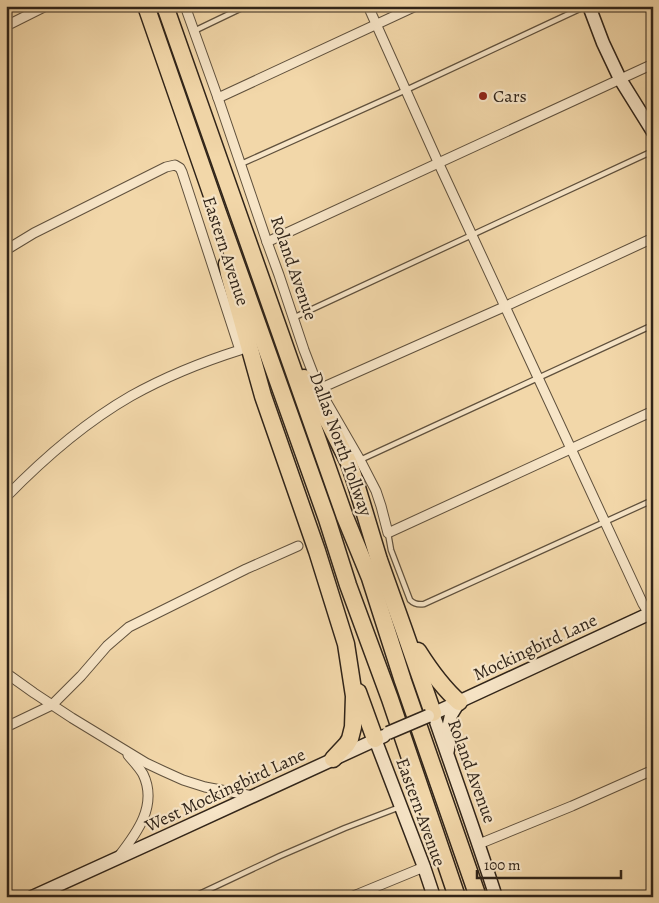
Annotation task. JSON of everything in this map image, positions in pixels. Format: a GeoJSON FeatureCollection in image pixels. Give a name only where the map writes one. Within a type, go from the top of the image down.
{"type":"FeatureCollection","features":[{"type":"Feature","properties":{"kind":"highway"},"geometry":{"type":"LineString","coordinates":[[146,6],[327,519],[348,585],[390,699],[457,897]]}},
{"type":"Feature","properties":{"kind":"highway","name":"Dallas North Tollway"},"geometry":{"type":"LineString","coordinates":[[166,6],[345,516],[370,578],[403,681],[478,897]]}},
{"type":"Feature","properties":{"kind":"highway"},"geometry":{"type":"LineString","coordinates":[[218,213],[229,274],[263,396],[317,551],[346,644],[354,705],[351,734],[347,744],[333,759]]}},
{"type":"Feature","properties":{"kind":"highway"},"geometry":{"type":"LineString","coordinates":[[282,338],[349,463],[430,714]]}},
{"type":"Feature","properties":{"kind":"highway"},"geometry":{"type":"LineString","coordinates":[[404,630],[434,675],[459,702]]}},
{"type":"Feature","properties":{"kind":"highway"},"geometry":{"type":"LineString","coordinates":[[351,676],[382,736]]}},
{"type":"Feature","properties":{"kind":"main road"},"geometry":{"type":"LineString","coordinates":[[588,6],[620,79],[653,132]]}},
{"type":"Feature","properties":{"kind":"main road","name":"Mockingbird Lane"},"geometry":{"type":"LineString","coordinates":[[430,714],[652,615]]}},
{"type":"Feature","properties":{"kind":"main road"},"geometry":{"type":"LineString","coordinates":[[448,760],[449,724],[451,715],[459,702]]}},
{"type":"Feature","properties":{"kind":"main road","name":"West Mockingbird Lane"},"geometry":{"type":"LineString","coordinates":[[32,897],[430,714]]}},
{"type":"Feature","properties":{"kind":"main road","name":"Roland Avenue"},"geometry":{"type":"LineString","coordinates":[[430,714],[479,844],[496,897]]}},
{"type":"Feature","properties":{"kind":"main road","name":"Eastern Avenue"},"geometry":{"type":"LineString","coordinates":[[382,736],[401,806],[434,897]]}},
{"type":"Feature","properties":{"kind":"street"},"geometry":{"type":"LineString","coordinates":[[6,26],[46,6]]}},
{"type":"Feature","properties":{"kind":"street","name":"Roland Avenue"},"geometry":{"type":"LineString","coordinates":[[185,6],[319,389],[376,491],[388,533]]}},
{"type":"Feature","properties":{"kind":"street"},"geometry":{"type":"LineString","coordinates":[[368,6],[438,162],[643,604],[652,615]]}},
{"type":"Feature","properties":{"kind":"street"},"geometry":{"type":"LineString","coordinates":[[218,98],[416,6]]}},
{"type":"Feature","properties":{"kind":"street"},"geometry":{"type":"LineString","coordinates":[[267,242],[653,64]]}},
{"type":"Feature","properties":{"kind":"street","name":"Eastern Avenue"},"geometry":{"type":"LineString","coordinates":[[6,250],[34,233],[166,167],[175,165],[182,172],[240,350],[157,382],[130,397],[55,450],[6,498]]}},
{"type":"Feature","properties":{"kind":"street"},"geometry":{"type":"LineString","coordinates":[[319,389],[653,238]]}},
{"type":"Feature","properties":{"kind":"street"},"geometry":{"type":"LineString","coordinates":[[388,533],[653,411]]}},
{"type":"Feature","properties":{"kind":"street"},"geometry":{"type":"LineString","coordinates":[[6,727],[52,705],[107,646],[129,627],[246,569],[298,546]]}},
{"type":"Feature","properties":{"kind":"street"},"geometry":{"type":"LineString","coordinates":[[6,673],[52,705],[146,763],[183,780],[205,787],[253,796]]}},
{"type":"Feature","properties":{"kind":"street"},"geometry":{"type":"LineString","coordinates":[[118,858],[144,819],[148,798],[146,782],[142,773],[121,748]]}},
{"type":"Feature","properties":{"kind":"street"},"geometry":{"type":"LineString","coordinates":[[479,844],[653,770]]}},
{"type":"Feature","properties":{"kind":"street"},"geometry":{"type":"LineString","coordinates":[[351,897],[424,867]]}},
{"type":"Feature","properties":{"kind":"lane"},"geometry":{"type":"LineString","coordinates":[[194,31],[246,6]]}},
{"type":"Feature","properties":{"kind":"lane"},"geometry":{"type":"LineString","coordinates":[[241,164],[588,6]]}},
{"type":"Feature","properties":{"kind":"lane"},"geometry":{"type":"LineString","coordinates":[[293,318],[653,151]]}},
{"type":"Feature","properties":{"kind":"lane"},"geometry":{"type":"LineString","coordinates":[[360,460],[653,325]]}},
{"type":"Feature","properties":{"kind":"lane"},"geometry":{"type":"LineString","coordinates":[[388,533],[391,550],[410,600],[420,605],[653,500]]}},
{"type":"Feature","properties":{"kind":"lane"},"geometry":{"type":"LineString","coordinates":[[193,897],[280,856],[401,806]]}},
{"type":"Feature","properties":{"kind":"place","name":"Cars"},"geometry":{"type":"Point","coordinates":[483,96]}}]}
